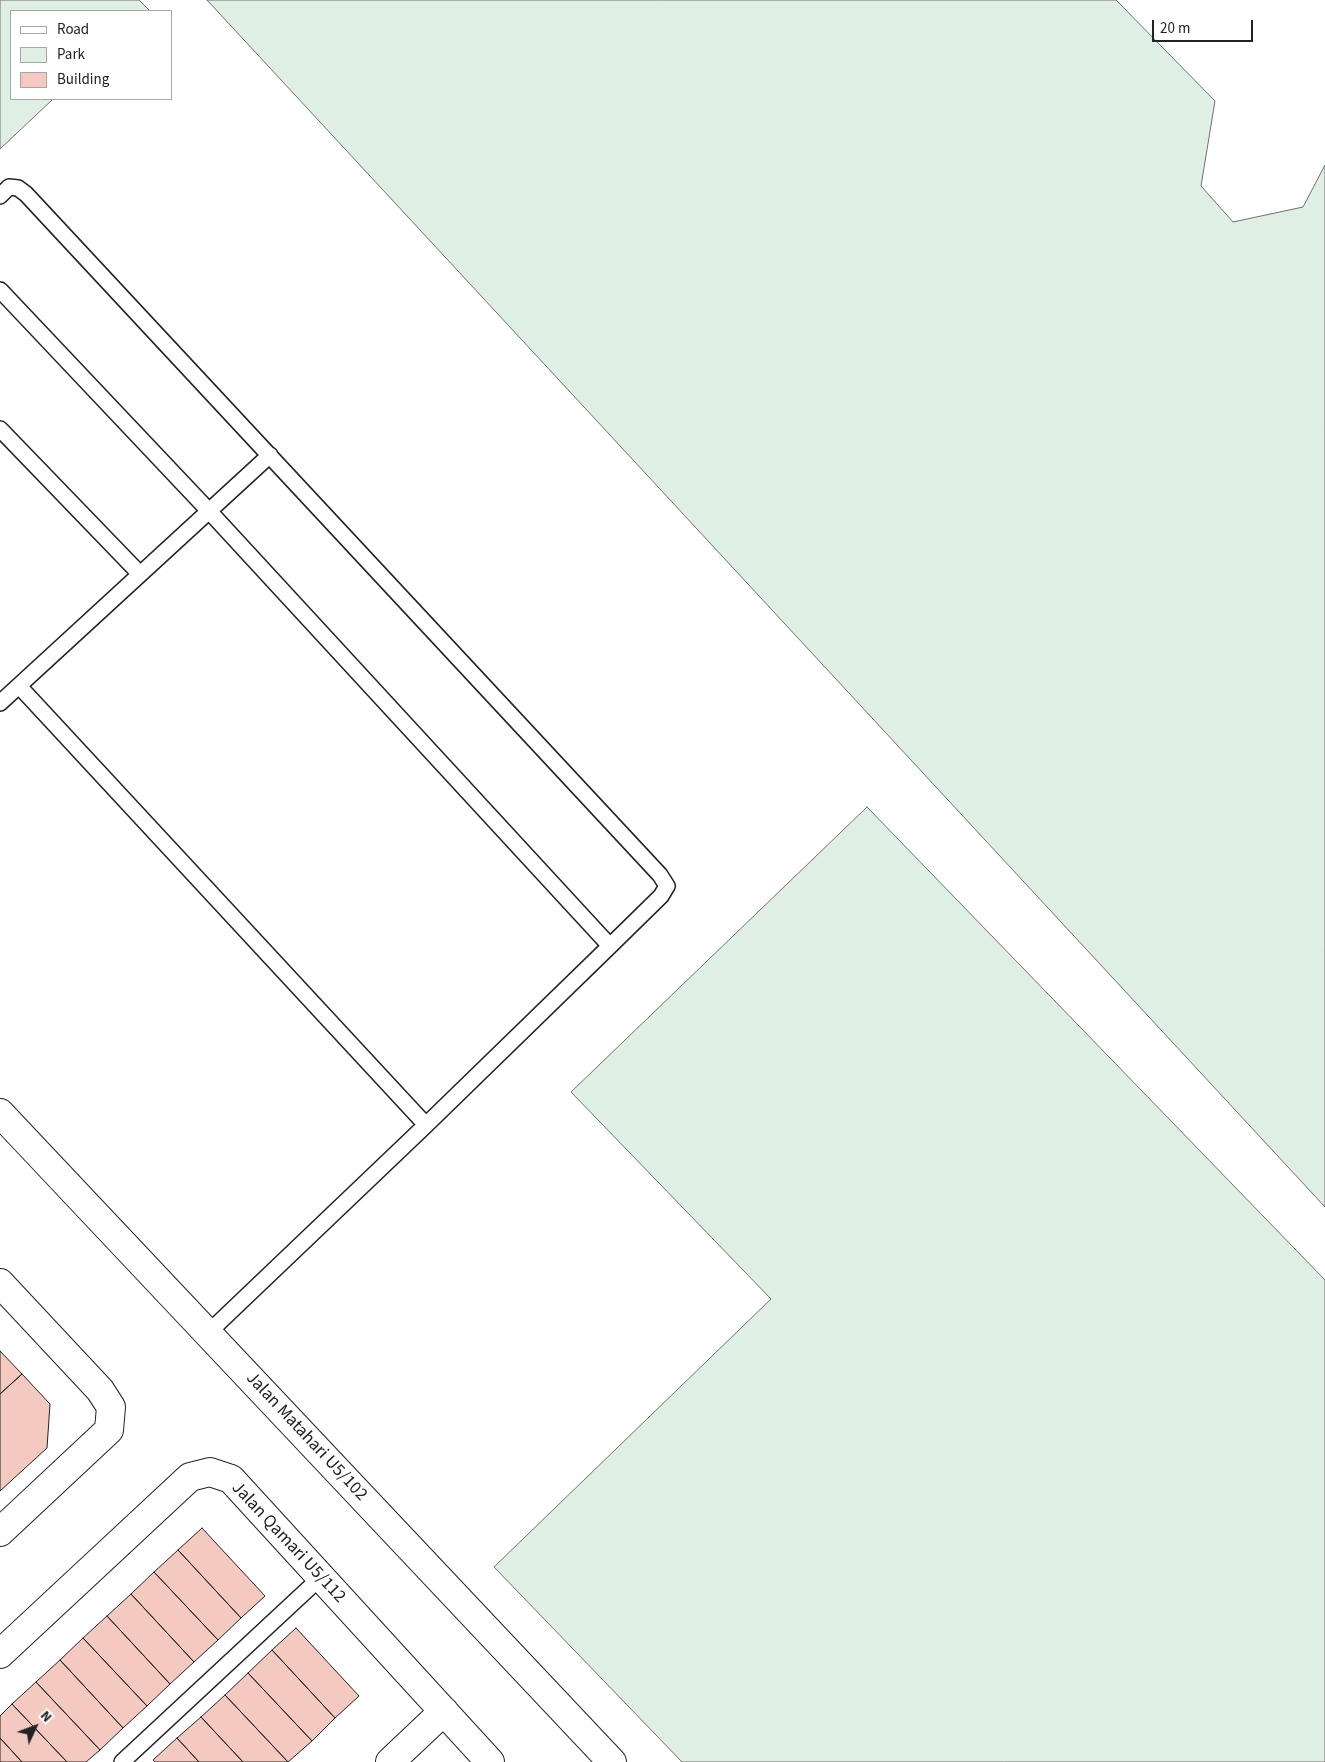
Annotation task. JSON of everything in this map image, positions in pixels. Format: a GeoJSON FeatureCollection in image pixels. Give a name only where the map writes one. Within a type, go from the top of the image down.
{"type":"FeatureCollection","features":[{"type":"Feature","properties":{"kind":"street","name":"Jalan Matahari U5/102"},"geometry":{"type":"LineString","coordinates":[[0,1113],[612,1762]]}},
{"type":"Feature","properties":{"kind":"street"},"geometry":{"type":"LineString","coordinates":[[0,1283],[100,1390],[111,1407],[110,1430],[0,1532]]}},
{"type":"Feature","properties":{"kind":"street","name":"Jalan Qamari U5/112"},"geometry":{"type":"LineString","coordinates":[[0,1654],[190,1477],[210,1472],[231,1479],[490,1762]]}},
{"type":"Feature","properties":{"kind":"street"},"geometry":{"type":"LineString","coordinates":[[390,1762],[444,1712]]}},
{"type":"Feature","properties":{"kind":"lane"},"geometry":{"type":"LineString","coordinates":[[0,196],[9,187],[18,188],[26,194],[660,875],[667,886],[661,896],[610,946],[208,1333]]}},
{"type":"Feature","properties":{"kind":"lane"},"geometry":{"type":"LineString","coordinates":[[0,290],[209,511],[610,946]]}},
{"type":"Feature","properties":{"kind":"lane"},"geometry":{"type":"LineString","coordinates":[[0,429],[140,574]]}},
{"type":"Feature","properties":{"kind":"lane"},"geometry":{"type":"LineString","coordinates":[[0,703],[270,454]]}},
{"type":"Feature","properties":{"kind":"lane"},"geometry":{"type":"LineString","coordinates":[[18,686],[426,1125]]}},
{"type":"Feature","properties":{"kind":"lane"},"geometry":{"type":"LineString","coordinates":[[122,1762],[320,1577]]}},
{"type":"Feature","properties":{"kind":"green space"},"geometry":{"type":"Polygon","coordinates":[[[0,0],[139,0],[149,10],[10,10],[10,100],[52,100],[0,149],[0,0]]]}},
{"type":"Feature","properties":{"kind":"green space"},"geometry":{"type":"Polygon","coordinates":[[[207,0],[1116,0],[1215,101],[1201,186],[1233,222],[1303,207],[1325,165],[1325,1207],[207,0]]]}},
{"type":"Feature","properties":{"kind":"green space"},"geometry":{"type":"Polygon","coordinates":[[[867,807],[1325,1280],[1325,1762],[682,1762],[494,1567],[771,1299],[571,1092],[867,807]]]}},
{"type":"Feature","properties":{"kind":"building"},"geometry":{"type":"Polygon","coordinates":[[[0,1351],[22,1374],[0,1394],[0,1351]]]}},
{"type":"Feature","properties":{"kind":"building"},"geometry":{"type":"Polygon","coordinates":[[[22,1374],[50,1404],[47,1448],[0,1491],[0,1394],[22,1374]]]}},
{"type":"Feature","properties":{"kind":"building"},"geometry":{"type":"Polygon","coordinates":[[[202,1528],[265,1596],[241,1618],[178,1550],[202,1528]]]}},
{"type":"Feature","properties":{"kind":"building"},"geometry":{"type":"Polygon","coordinates":[[[178,1550],[241,1618],[218,1640],[154,1572],[178,1550]]]}},
{"type":"Feature","properties":{"kind":"building"},"geometry":{"type":"Polygon","coordinates":[[[154,1572],[218,1640],[194,1662],[131,1594],[154,1572]]]}},
{"type":"Feature","properties":{"kind":"building"},"geometry":{"type":"Polygon","coordinates":[[[131,1594],[194,1662],[170,1684],[107,1616],[131,1594]]]}},
{"type":"Feature","properties":{"kind":"building"},"geometry":{"type":"Polygon","coordinates":[[[107,1616],[170,1684],[147,1706],[83,1638],[107,1616]]]}},
{"type":"Feature","properties":{"kind":"building"},"geometry":{"type":"Polygon","coordinates":[[[296,1628],[359,1696],[335,1718],[272,1650],[296,1628]]]}},
{"type":"Feature","properties":{"kind":"building"},"geometry":{"type":"Polygon","coordinates":[[[83,1638],[147,1706],[123,1728],[60,1660],[83,1638]]]}},
{"type":"Feature","properties":{"kind":"building"},"geometry":{"type":"Polygon","coordinates":[[[272,1650],[335,1718],[312,1741],[248,1673],[272,1650]]]}},
{"type":"Feature","properties":{"kind":"building"},"geometry":{"type":"Polygon","coordinates":[[[60,1660],[123,1728],[100,1750],[36,1682],[60,1660]]]}},
{"type":"Feature","properties":{"kind":"building"},"geometry":{"type":"Polygon","coordinates":[[[248,1673],[312,1741],[288,1762],[225,1695],[248,1673]]]}},
{"type":"Feature","properties":{"kind":"building"},"geometry":{"type":"Polygon","coordinates":[[[36,1682],[100,1750],[86,1762],[67,1762],[12,1704],[36,1682]]]}},
{"type":"Feature","properties":{"kind":"building"},"geometry":{"type":"Polygon","coordinates":[[[225,1695],[288,1762],[243,1762],[201,1717],[225,1695]]]}},
{"type":"Feature","properties":{"kind":"building"},"geometry":{"type":"Polygon","coordinates":[[[12,1704],[67,1762],[22,1762],[0,1738],[0,1716],[12,1704]]]}},
{"type":"Feature","properties":{"kind":"building"},"geometry":{"type":"Polygon","coordinates":[[[201,1717],[243,1762],[199,1762],[177,1738],[201,1717]]]}},
{"type":"Feature","properties":{"kind":"building"},"geometry":{"type":"Polygon","coordinates":[[[0,1738],[22,1762],[0,1762],[0,1738]]]}},
{"type":"Feature","properties":{"kind":"building"},"geometry":{"type":"Polygon","coordinates":[[[177,1738],[199,1762],[155,1762],[153,1760],[177,1738]]]}}]}
